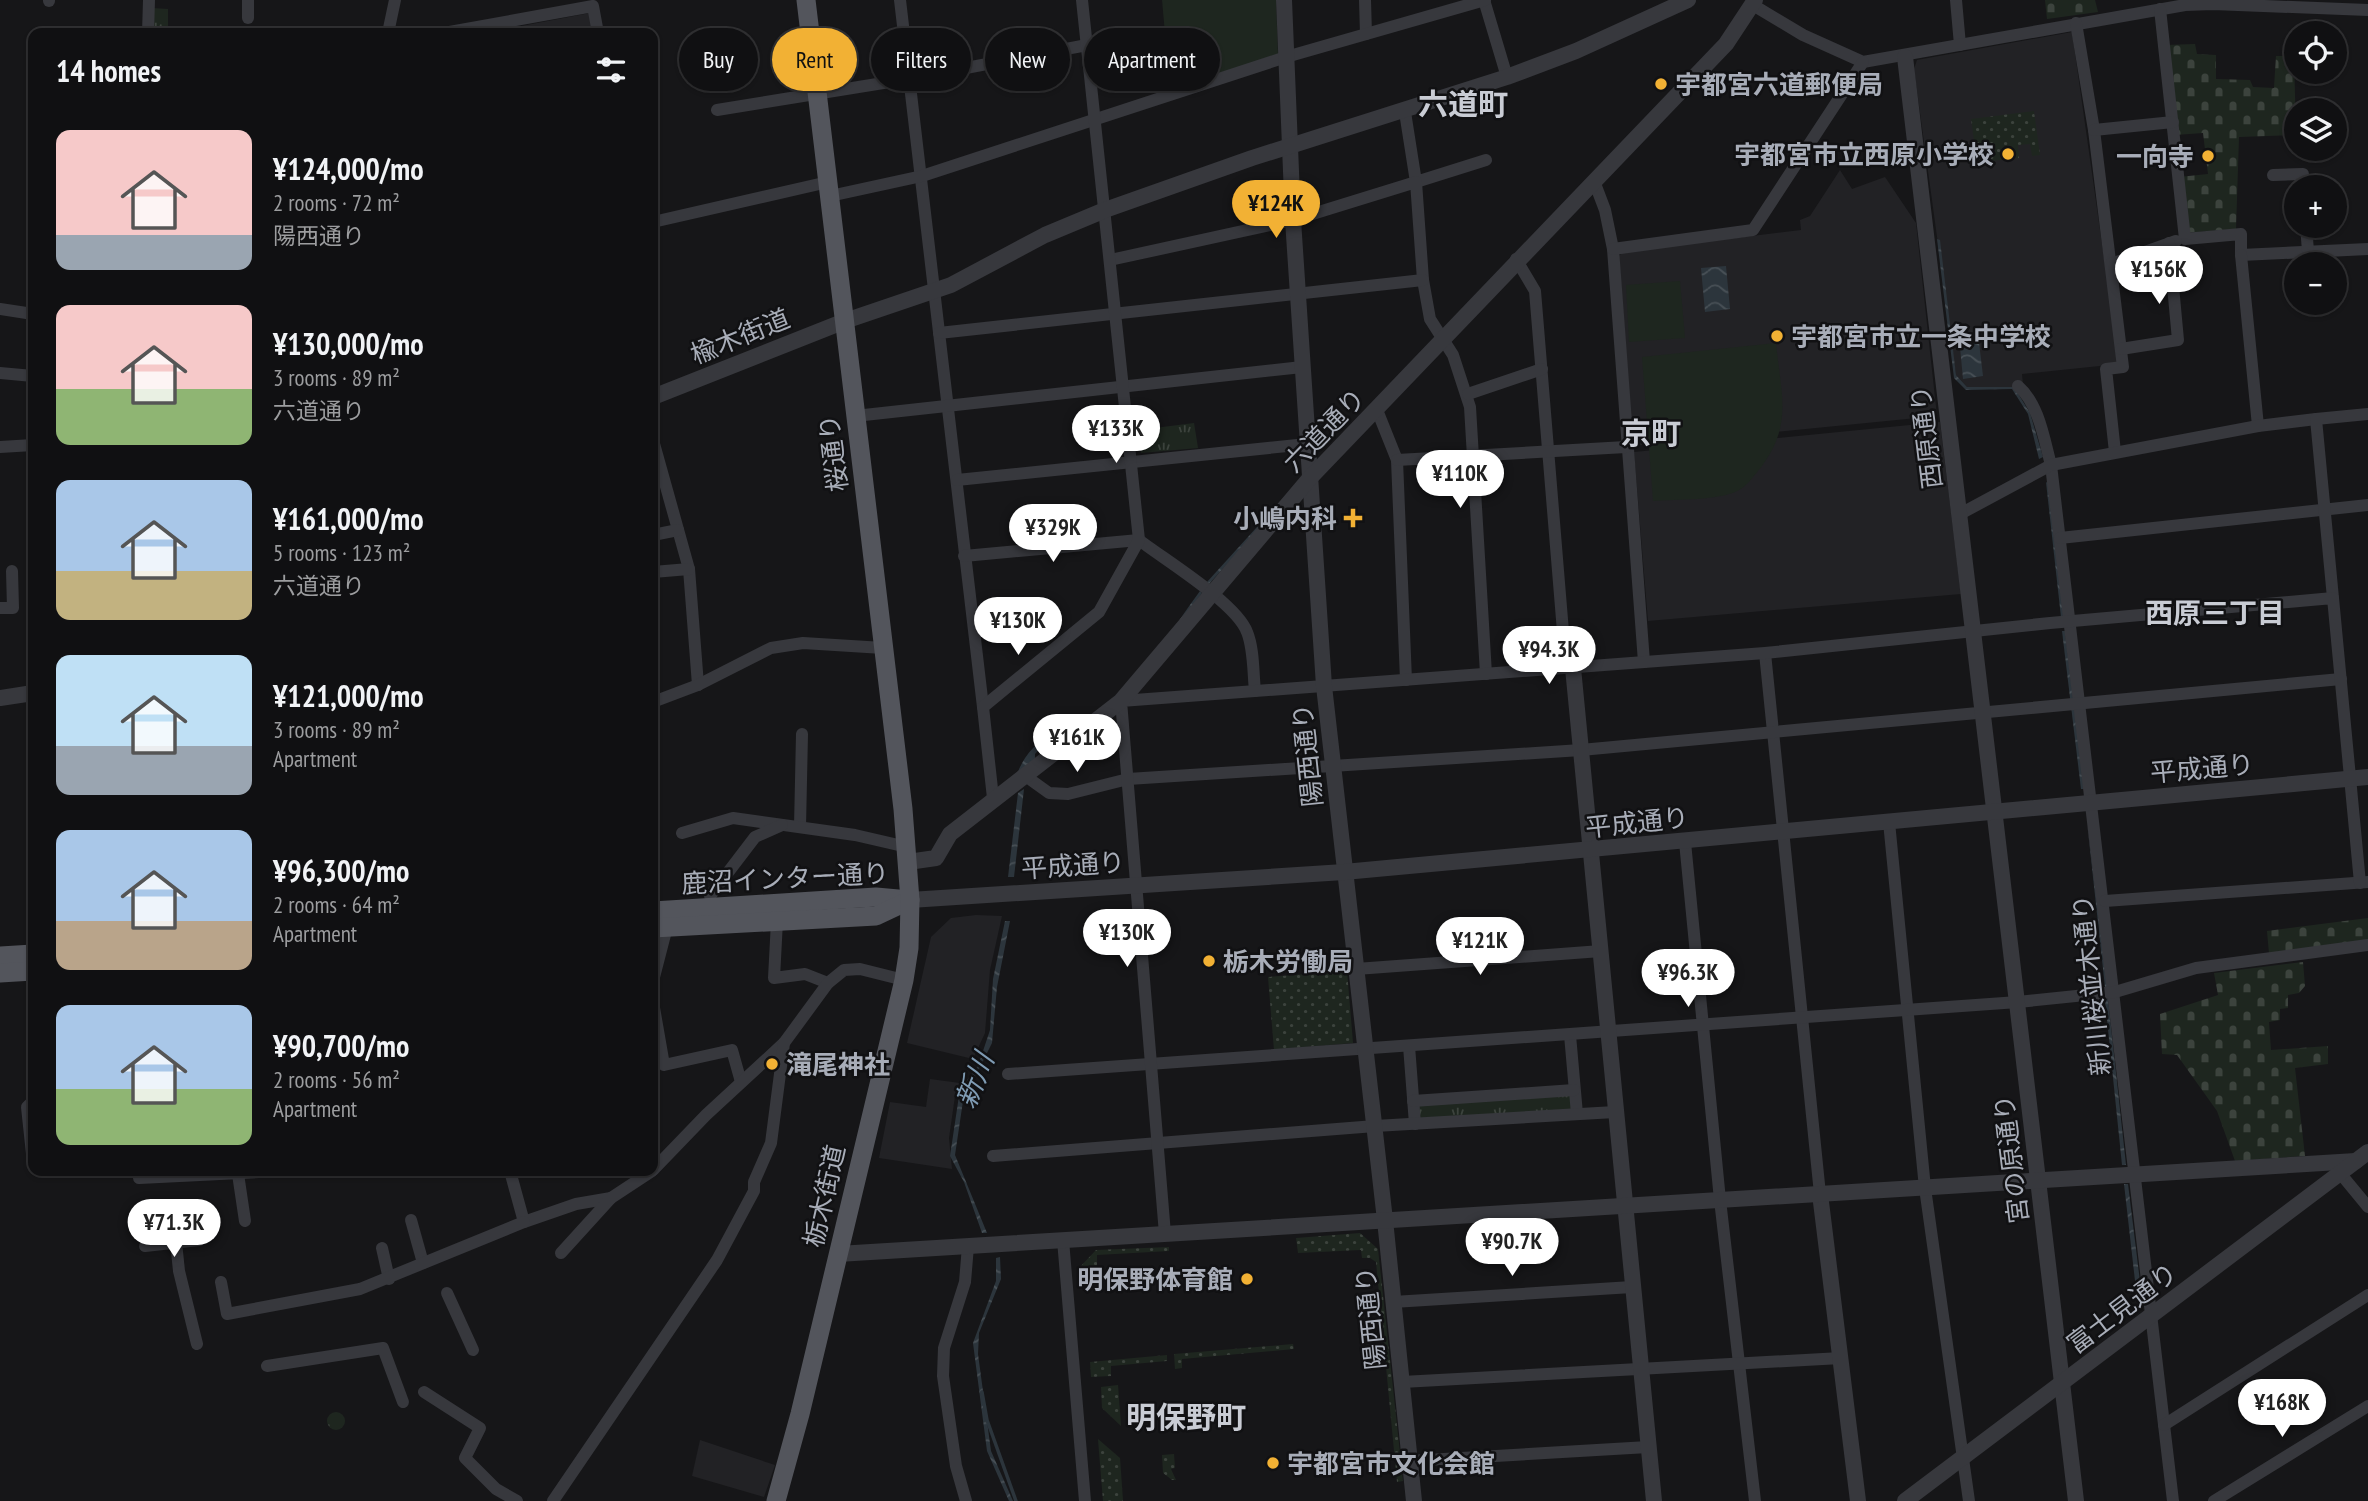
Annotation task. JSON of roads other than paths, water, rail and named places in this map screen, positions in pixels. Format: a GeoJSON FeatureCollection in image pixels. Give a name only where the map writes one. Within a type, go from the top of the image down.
{"type":"FeatureCollection","features":[{"type":"Feature","properties":{"kind":"main road","name":"桜通り"},"geometry":{"type":"LineString","coordinates":[[806,0],[907,854],[910,900]]}},
{"type":"Feature","properties":{"kind":"main road","name":"鹿沼インター通り"},"geometry":{"type":"LineString","coordinates":[[658,911],[876,897],[910,900]]}},
{"type":"Feature","properties":{"kind":"main road","name":"鹿沼インター通り"},"geometry":{"type":"LineString","coordinates":[[660,928],[876,916],[910,900]]}},
{"type":"Feature","properties":{"kind":"main road","name":"栃木街道"},"geometry":{"type":"LineString","coordinates":[[776,1501],[904,980],[909,948],[910,900]]}},
{"type":"Feature","properties":{"kind":"main road"},"geometry":{"type":"LineString","coordinates":[[0,956],[28,954]]}},
{"type":"Feature","properties":{"kind":"main road"},"geometry":{"type":"LineString","coordinates":[[0,973],[28,971]]}},
{"type":"Feature","properties":{"kind":"street"},"geometry":{"type":"LineString","coordinates":[[148,28],[149,0]]}},
{"type":"Feature","properties":{"kind":"street"},"geometry":{"type":"LineString","coordinates":[[248,0],[248,18]]}},
{"type":"Feature","properties":{"kind":"street"},"geometry":{"type":"LineString","coordinates":[[389,28],[395,0]]}},
{"type":"Feature","properties":{"kind":"street"},"geometry":{"type":"LineString","coordinates":[[900,0],[903,28]]}},
{"type":"Feature","properties":{"kind":"street"},"geometry":{"type":"LineString","coordinates":[[1082,0],[1085,28]]}},
{"type":"Feature","properties":{"kind":"street","name":"陽西通り"},"geometry":{"type":"LineString","coordinates":[[1284,0],[1293,220],[1324,686],[1343,872],[1375,1126],[1414,1501]]}},
{"type":"Feature","properties":{"kind":"street"},"geometry":{"type":"LineString","coordinates":[[1365,0],[1366,34]]}},
{"type":"Feature","properties":{"kind":"street"},"geometry":{"type":"LineString","coordinates":[[658,221],[829,189],[922,176],[1286,57],[1366,34],[1450,4],[1485,0],[1507,78]]}},
{"type":"Feature","properties":{"kind":"street","name":"楡木街道"},"geometry":{"type":"LineString","coordinates":[[658,395],[845,321],[966,278],[1045,235],[1105,210],[1290,146],[1507,78],[1576,51],[1688,0]]}},
{"type":"Feature","properties":{"kind":"street"},"geometry":{"type":"LineString","coordinates":[[1956,0],[1960,45]]}},
{"type":"Feature","properties":{"kind":"street"},"geometry":{"type":"LineString","coordinates":[[1751,2],[1802,35],[1863,62],[1905,57],[2152,6],[2213,2],[2368,9]]}},
{"type":"Feature","properties":{"kind":"street","name":"六道通り"},"geometry":{"type":"LineString","coordinates":[[907,854],[936,858],[950,834],[1121,701],[1152,669],[1211,593],[1310,478],[1443,340],[1516,259],[1726,44],[1751,2]]}},
{"type":"Feature","properties":{"kind":"street"},"geometry":{"type":"LineString","coordinates":[[472,28],[593,6],[597,28]]}},
{"type":"Feature","properties":{"kind":"street"},"geometry":{"type":"LineString","coordinates":[[2152,6],[2173,122],[2185,239]]}},
{"type":"Feature","properties":{"kind":"street"},"geometry":{"type":"LineString","coordinates":[[2076,23],[2094,130],[2123,367],[2106,369],[2115,452]]}},
{"type":"Feature","properties":{"kind":"street"},"geometry":{"type":"LineString","coordinates":[[971,67],[1084,46]]}},
{"type":"Feature","properties":{"kind":"street","name":"西原通り"},"geometry":{"type":"LineString","coordinates":[[1905,57],[1995,812]]}},
{"type":"Feature","properties":{"kind":"street"},"geometry":{"type":"LineString","coordinates":[[1613,249],[1753,230],[1863,62]]}},
{"type":"Feature","properties":{"kind":"street"},"geometry":{"type":"LineString","coordinates":[[717,110],[871,85]]}},
{"type":"Feature","properties":{"kind":"street"},"geometry":{"type":"LineString","coordinates":[[910,91],[922,176],[993,798]]}},
{"type":"Feature","properties":{"kind":"street"},"geometry":{"type":"LineString","coordinates":[[983,707],[1099,612],[1139,540],[1093,91]]}},
{"type":"Feature","properties":{"kind":"street"},"geometry":{"type":"LineString","coordinates":[[1405,112],[1416,182],[1423,280],[1430,319],[1453,355],[1468,394],[1486,674]]}},
{"type":"Feature","properties":{"kind":"street"},"geometry":{"type":"LineString","coordinates":[[2094,130],[2173,122]]}},
{"type":"Feature","properties":{"kind":"street"},"geometry":{"type":"LineString","coordinates":[[1110,260],[1293,220],[1486,160]]}},
{"type":"Feature","properties":{"kind":"street"},"geometry":{"type":"LineString","coordinates":[[2273,175],[2302,175]]}},
{"type":"Feature","properties":{"kind":"street"},"geometry":{"type":"LineString","coordinates":[[1594,181],[1605,210],[1613,249],[1644,662]]}},
{"type":"Feature","properties":{"kind":"street"},"geometry":{"type":"LineString","coordinates":[[2111,264],[2185,239],[2241,234],[2258,426]]}},
{"type":"Feature","properties":{"kind":"street"},"geometry":{"type":"LineString","coordinates":[[2307,238],[2308,251]]}},
{"type":"Feature","properties":{"kind":"street"},"geometry":{"type":"LineString","coordinates":[[2121,349],[2178,340],[2169,243]]}},
{"type":"Feature","properties":{"kind":"street"},"geometry":{"type":"LineString","coordinates":[[2241,255],[2368,249]]}},
{"type":"Feature","properties":{"kind":"street"},"geometry":{"type":"LineString","coordinates":[[1516,259],[1535,291],[1569,668],[1581,750],[1654,1501]]}},
{"type":"Feature","properties":{"kind":"street"},"geometry":{"type":"LineString","coordinates":[[939,333],[1423,280]]}},
{"type":"Feature","properties":{"kind":"street"},"geometry":{"type":"LineString","coordinates":[[0,309],[28,313]]}},
{"type":"Feature","properties":{"kind":"street"},"geometry":{"type":"LineString","coordinates":[[855,416],[1303,367]]}},
{"type":"Feature","properties":{"kind":"street"},"geometry":{"type":"LineString","coordinates":[[1468,394],[1542,369]]}},
{"type":"Feature","properties":{"kind":"street"},"geometry":{"type":"LineString","coordinates":[[0,373],[28,376]]}},
{"type":"Feature","properties":{"kind":"street","name":"新川桜並木通り"},"geometry":{"type":"LineString","coordinates":[[2018,386],[2026,393],[2038,420],[2051,465],[2105,901],[2173,1501]]}},
{"type":"Feature","properties":{"kind":"street"},"geometry":{"type":"LineString","coordinates":[[1377,410],[1398,460],[1406,680]]}},
{"type":"Feature","properties":{"kind":"street"},"geometry":{"type":"LineString","coordinates":[[1960,514],[2051,465],[2258,426],[2368,414]]}},
{"type":"Feature","properties":{"kind":"street"},"geometry":{"type":"LineString","coordinates":[[2105,901],[2364,882],[2360,778],[2341,679],[2316,419]]}},
{"type":"Feature","properties":{"kind":"street"},"geometry":{"type":"LineString","coordinates":[[957,480],[1307,444]]}},
{"type":"Feature","properties":{"kind":"street"},"geometry":{"type":"LineString","coordinates":[[0,447],[28,445]]}},
{"type":"Feature","properties":{"kind":"street"},"geometry":{"type":"LineString","coordinates":[[1398,460],[1626,447]]}},
{"type":"Feature","properties":{"kind":"street"},"geometry":{"type":"LineString","coordinates":[[658,458],[689,569],[698,685]]}},
{"type":"Feature","properties":{"kind":"street"},"geometry":{"type":"LineString","coordinates":[[2060,538],[2368,505]]}},
{"type":"Feature","properties":{"kind":"street"},"geometry":{"type":"LineString","coordinates":[[658,534],[678,530]]}},
{"type":"Feature","properties":{"kind":"street"},"geometry":{"type":"LineString","coordinates":[[964,556],[1139,540],[1211,593],[1242,621],[1248,633],[1255,691]]}},
{"type":"Feature","properties":{"kind":"street"},"geometry":{"type":"LineString","coordinates":[[658,572],[689,569]]}},
{"type":"Feature","properties":{"kind":"street"},"geometry":{"type":"LineString","coordinates":[[0,608],[13,608],[12,571]]}},
{"type":"Feature","properties":{"kind":"street"},"geometry":{"type":"LineString","coordinates":[[1165,1234],[1121,701],[1765,653],[2070,621],[2333,598]]}},
{"type":"Feature","properties":{"kind":"street"},"geometry":{"type":"LineString","coordinates":[[658,700],[698,685],[771,648],[803,643],[883,648]]}},
{"type":"Feature","properties":{"kind":"street"},"geometry":{"type":"LineString","coordinates":[[1765,653],[1820,1194],[1858,1501]]}},
{"type":"Feature","properties":{"kind":"street"},"geometry":{"type":"LineString","coordinates":[[1020,778],[1049,793],[1068,794],[1128,779],[1581,750],[2341,679]]}},
{"type":"Feature","properties":{"kind":"street"},"geometry":{"type":"LineString","coordinates":[[0,698],[28,694]]}},
{"type":"Feature","properties":{"kind":"street"},"geometry":{"type":"LineString","coordinates":[[800,827],[802,734]]}},
{"type":"Feature","properties":{"kind":"street","name":"平成通り"},"geometry":{"type":"LineString","coordinates":[[910,900],[1343,872],[2360,778]]}},
{"type":"Feature","properties":{"kind":"street","name":"宮の原通り"},"geometry":{"type":"LineString","coordinates":[[1995,812],[2076,1501]]}},
{"type":"Feature","properties":{"kind":"street"},"geometry":{"type":"LineString","coordinates":[[682,833],[733,818],[855,835],[907,854]]}},
{"type":"Feature","properties":{"kind":"street"},"geometry":{"type":"LineString","coordinates":[[1889,822],[1925,1188],[1969,1501]]}},
{"type":"Feature","properties":{"kind":"street"},"geometry":{"type":"LineString","coordinates":[[710,896],[755,837],[782,825]]}},
{"type":"Feature","properties":{"kind":"street"},"geometry":{"type":"LineString","coordinates":[[1685,842],[1720,1200],[1755,1501]]}},
{"type":"Feature","properties":{"kind":"street"},"geometry":{"type":"LineString","coordinates":[[777,921],[774,978],[805,974],[828,983]]}},
{"type":"Feature","properties":{"kind":"street"},"geometry":{"type":"LineString","coordinates":[[1008,1074],[2018,1002],[2115,992],[2196,968],[2368,945]]}},
{"type":"Feature","properties":{"kind":"street"},"geometry":{"type":"LineString","coordinates":[[1356,969],[1601,951]]}},
{"type":"Feature","properties":{"kind":"street"},"geometry":{"type":"LineString","coordinates":[[658,1165],[784,1043],[828,983],[844,970],[853,968],[904,980]]}},
{"type":"Feature","properties":{"kind":"street"},"geometry":{"type":"LineString","coordinates":[[658,1031],[664,1065],[732,1050],[741,1082]]}},
{"type":"Feature","properties":{"kind":"street"},"geometry":{"type":"LineString","coordinates":[[1570,1035],[1577,1114]]}},
{"type":"Feature","properties":{"kind":"street"},"geometry":{"type":"LineString","coordinates":[[553,1501],[717,1260],[742,1214],[771,1143],[784,1043]]}},
{"type":"Feature","properties":{"kind":"street"},"geometry":{"type":"LineString","coordinates":[[1409,1046],[1415,1124]]}},
{"type":"Feature","properties":{"kind":"street"},"geometry":{"type":"LineString","coordinates":[[1413,1101],[1574,1090]]}},
{"type":"Feature","properties":{"kind":"street"},"geometry":{"type":"LineString","coordinates":[[993,1156],[1375,1126],[1615,1112]]}},
{"type":"Feature","properties":{"kind":"street"},"geometry":{"type":"LineString","coordinates":[[838,1254],[2134,1175],[2362,1156]]}},
{"type":"Feature","properties":{"kind":"street","name":"富士見通り"},"geometry":{"type":"LineString","coordinates":[[1905,1501],[2362,1156]]}},
{"type":"Feature","properties":{"kind":"street"},"geometry":{"type":"LineString","coordinates":[[2340,1173],[2368,1207]]}},
{"type":"Feature","properties":{"kind":"street"},"geometry":{"type":"LineString","coordinates":[[139,1178],[163,1176]]}},
{"type":"Feature","properties":{"kind":"street"},"geometry":{"type":"LineString","coordinates":[[238,1176],[245,1221]]}},
{"type":"Feature","properties":{"kind":"street"},"geometry":{"type":"LineString","coordinates":[[511,1176],[524,1222]]}},
{"type":"Feature","properties":{"kind":"street"},"geometry":{"type":"LineString","coordinates":[[561,1253],[611,1198],[644,1176]]}},
{"type":"Feature","properties":{"kind":"street"},"geometry":{"type":"LineString","coordinates":[[221,1282],[227,1314],[360,1289],[524,1222],[576,1204],[611,1198]]}},
{"type":"Feature","properties":{"kind":"street"},"geometry":{"type":"LineString","coordinates":[[411,1220],[423,1263]]}},
{"type":"Feature","properties":{"kind":"street"},"geometry":{"type":"LineString","coordinates":[[145,1246],[199,1240]]}},
{"type":"Feature","properties":{"kind":"street"},"geometry":{"type":"LineString","coordinates":[[1063,1240],[1085,1501]]}},
{"type":"Feature","properties":{"kind":"street"},"geometry":{"type":"LineString","coordinates":[[176,1242],[179,1271],[197,1344]]}},
{"type":"Feature","properties":{"kind":"street"},"geometry":{"type":"LineString","coordinates":[[966,1501],[956,1466],[943,1376],[944,1348],[965,1282],[968,1246]]}},
{"type":"Feature","properties":{"kind":"street"},"geometry":{"type":"LineString","coordinates":[[382,1248],[388,1279]]}},
{"type":"Feature","properties":{"kind":"street"},"geometry":{"type":"LineString","coordinates":[[1393,1301],[1632,1287]]}},
{"type":"Feature","properties":{"kind":"street"},"geometry":{"type":"LineString","coordinates":[[447,1293],[473,1350]]}},
{"type":"Feature","properties":{"kind":"street"},"geometry":{"type":"LineString","coordinates":[[2164,1425],[2368,1295]]}},
{"type":"Feature","properties":{"kind":"street"},"geometry":{"type":"LineString","coordinates":[[267,1366],[383,1348],[403,1402]]}},
{"type":"Feature","properties":{"kind":"street"},"geometry":{"type":"LineString","coordinates":[[1402,1382],[1841,1358]]}},
{"type":"Feature","properties":{"kind":"street"},"geometry":{"type":"LineString","coordinates":[[424,1392],[480,1428],[465,1458],[496,1489],[517,1501]]}},
{"type":"Feature","properties":{"kind":"street"},"geometry":{"type":"LineString","coordinates":[[2214,1501],[2368,1406]]}},
{"type":"Feature","properties":{"kind":"street"},"geometry":{"type":"LineString","coordinates":[[1409,1461],[1648,1447]]}},
{"type":"Feature","properties":{"kind":"water"},"geometry":{"type":"Polygon","coordinates":[[[1937,239],[1940,240],[1956,375],[1967,387],[2014,387],[2030,413],[2043,457],[2039,459],[2028,414],[2012,389],[1966,390],[1954,378],[1937,239]]]}},
{"type":"Feature","properties":{"kind":"water"},"geometry":{"type":"Polygon","coordinates":[[[1726,266],[1730,309],[1705,312],[1701,268],[1726,266]]]}},
{"type":"Feature","properties":{"kind":"water"},"geometry":{"type":"Polygon","coordinates":[[[1978,334],[1983,376],[1963,379],[1959,336],[1978,334]]]}},
{"type":"Feature","properties":{"kind":"water"},"geometry":{"type":"Polygon","coordinates":[[[2046,482],[2049,484],[2064,617],[2061,617],[2046,482]]]}},
{"type":"Feature","properties":{"kind":"water"},"geometry":{"type":"Polygon","coordinates":[[[1296,484],[1298,486],[1209,584],[1207,582],[1296,484]]]}},
{"type":"Feature","properties":{"kind":"water"},"geometry":{"type":"Polygon","coordinates":[[[1200,591],[1202,593],[1139,679],[1118,701],[1104,713],[1056,732],[1092,716],[1132,683],[1200,591]]]}},
{"type":"Feature","properties":{"kind":"water"},"geometry":{"type":"Polygon","coordinates":[[[2062,631],[2065,631],[2084,789],[2081,789],[2062,631]]]}},
{"type":"Feature","properties":{"kind":"water"},"geometry":{"type":"Polygon","coordinates":[[[1055,733],[1035,754],[1035,761],[1017,774],[1033,748],[1055,733]]]}},
{"type":"Feature","properties":{"kind":"water"},"geometry":{"type":"Polygon","coordinates":[[[1024,789],[1014,877],[1008,877],[1018,793],[1024,789]]]}},
{"type":"Feature","properties":{"kind":"water"},"geometry":{"type":"Polygon","coordinates":[[[2087,822],[2108,987],[2105,987],[2087,822]]]}},
{"type":"Feature","properties":{"kind":"water"},"geometry":{"type":"Polygon","coordinates":[[[1005,921],[1010,921],[997,987],[992,1043],[963,1101],[955,1155],[987,1233],[982,1233],[964,1182],[950,1156],[960,1089],[978,1066],[990,1030],[993,979],[1005,921]]]}},
{"type":"Feature","properties":{"kind":"water"},"geometry":{"type":"Polygon","coordinates":[[[2108,999],[2126,1165],[2122,1165],[2105,1000],[2108,999]]]}},
{"type":"Feature","properties":{"kind":"water"},"geometry":{"type":"Polygon","coordinates":[[[2124,1184],[2128,1184],[2143,1306],[2138,1307],[2124,1184]]]}},
{"type":"Feature","properties":{"kind":"water"},"geometry":{"type":"Polygon","coordinates":[[[1000,1257],[1001,1279],[979,1333],[978,1354],[991,1451],[1013,1501],[1009,1501],[987,1451],[973,1343],[996,1281],[996,1258],[1000,1257]]]}},
{"type":"Feature","properties":{"kind":"waterway","name":"新川"},"geometry":{"type":"LineString","coordinates":[[982,1392],[987,1420],[1016,1501]]}},
{"type":"Feature","properties":{"kind":"place","name":"宇都宮六道郵便局"},"geometry":{"type":"Point","coordinates":[1661,84]}},
{"type":"Feature","properties":{"kind":"place","name":"宇都宮市立西原小学校"},"geometry":{"type":"Point","coordinates":[2008,154]}},
{"type":"Feature","properties":{"kind":"place","name":"一向寺"},"geometry":{"type":"Point","coordinates":[2208,156]}},
{"type":"Feature","properties":{"kind":"place","name":"宇都宮市立一条中学校"},"geometry":{"type":"Point","coordinates":[1777,336]}},
{"type":"Feature","properties":{"kind":"place","name":"小嶋内科"},"geometry":{"type":"Point","coordinates":[1353,518]}},
{"type":"Feature","properties":{"kind":"place","name":"栃木労働局"},"geometry":{"type":"Point","coordinates":[1209,961]}},
{"type":"Feature","properties":{"kind":"place","name":"滝尾神社"},"geometry":{"type":"Point","coordinates":[772,1064]}},
{"type":"Feature","properties":{"kind":"place","name":"明保野体育館"},"geometry":{"type":"Point","coordinates":[1247,1279]}},
{"type":"Feature","properties":{"kind":"place","name":"宇都宮市文化会館"},"geometry":{"type":"Point","coordinates":[1273,1463]}},
{"type":"Feature","properties":{"kind":"district","name":"六道町"},"geometry":{"type":"Point","coordinates":[1463,103]}},
{"type":"Feature","properties":{"kind":"district","name":"京町"},"geometry":{"type":"Point","coordinates":[1651,432]}},
{"type":"Feature","properties":{"kind":"district","name":"西原三丁目"},"geometry":{"type":"Point","coordinates":[2215,612]}},
{"type":"Feature","properties":{"kind":"district","name":"明保野町"},"geometry":{"type":"Point","coordinates":[1186,1416]}}]}
